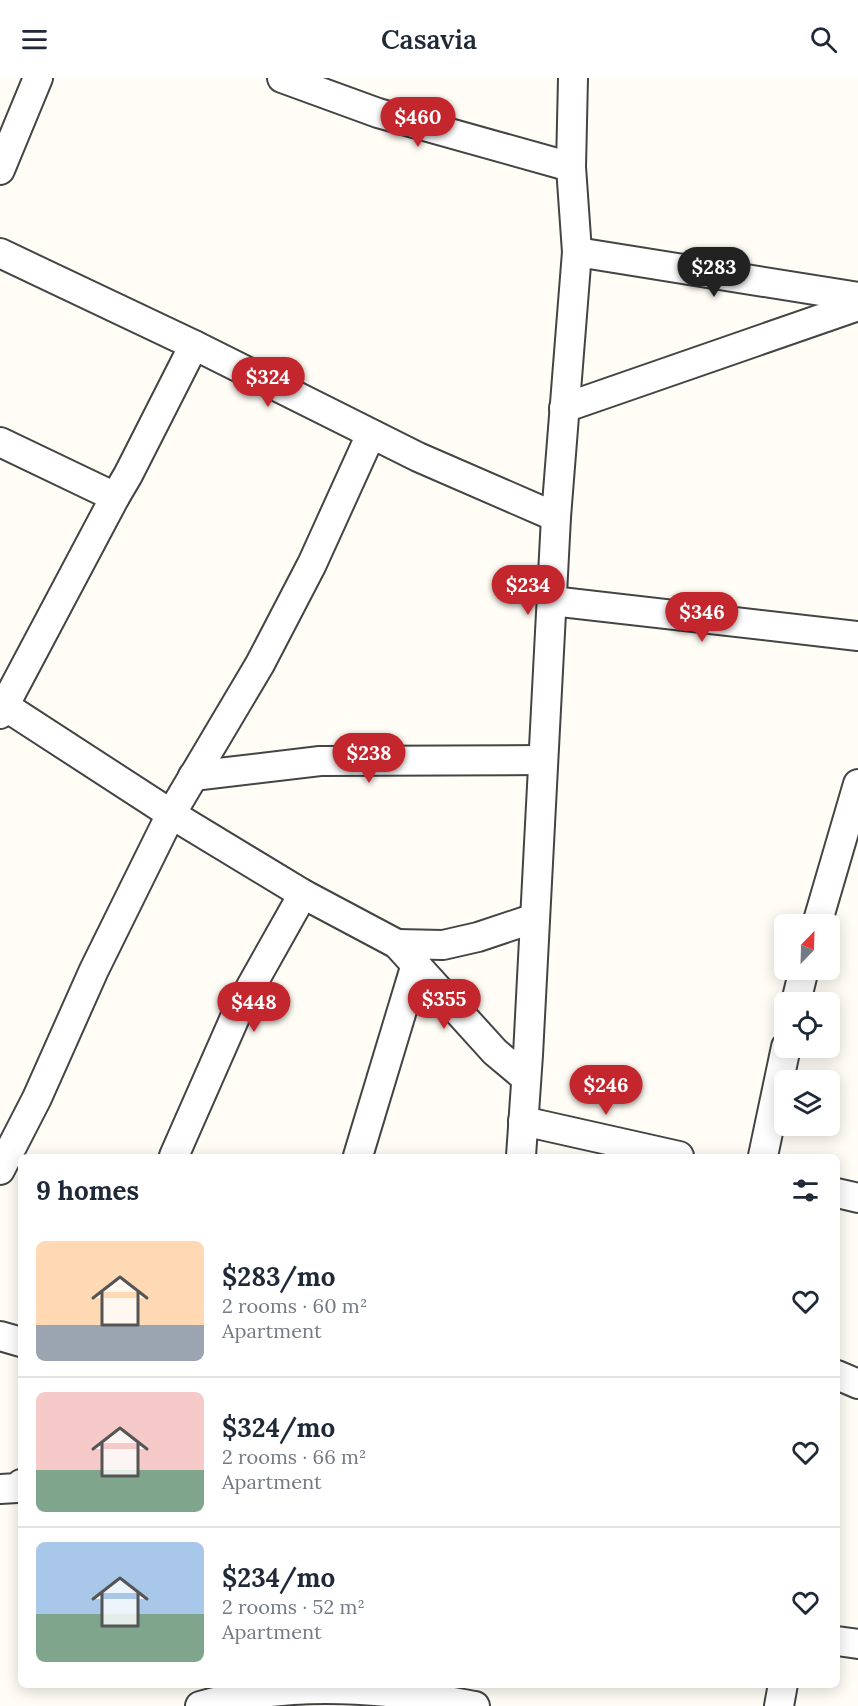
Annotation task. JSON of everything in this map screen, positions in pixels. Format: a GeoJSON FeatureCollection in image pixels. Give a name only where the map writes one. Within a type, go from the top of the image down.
{"type":"FeatureCollection","features":[{"type":"Feature","properties":{"kind":"street"},"geometry":{"type":"LineString","coordinates":[[0,170],[38,78]]}},
{"type":"Feature","properties":{"kind":"street"},"geometry":{"type":"LineString","coordinates":[[282,78],[378,113],[571,167]]}},
{"type":"Feature","properties":{"kind":"street"},"geometry":{"type":"LineString","coordinates":[[521,1154],[556,517],[577,252],[571,167],[573,78]]}},
{"type":"Feature","properties":{"kind":"street"},"geometry":{"type":"LineString","coordinates":[[577,252],[858,297]]}},
{"type":"Feature","properties":{"kind":"street"},"geometry":{"type":"LineString","coordinates":[[0,253],[194,345],[418,457],[556,517]]}},
{"type":"Feature","properties":{"kind":"street"},"geometry":{"type":"LineString","coordinates":[[564,408],[858,306]]}},
{"type":"Feature","properties":{"kind":"street"},"geometry":{"type":"LineString","coordinates":[[194,345],[128,475],[1,708],[303,894],[407,954],[495,1052],[526,1078]]}},
{"type":"Feature","properties":{"kind":"street"},"geometry":{"type":"LineString","coordinates":[[0,1170],[37,1098],[94,970],[171,814],[260,664],[312,564],[371,434]]}},
{"type":"Feature","properties":{"kind":"street"},"geometry":{"type":"LineString","coordinates":[[0,442],[115,497]]}},
{"type":"Feature","properties":{"kind":"street"},"geometry":{"type":"LineString","coordinates":[[552,601],[858,636]]}},
{"type":"Feature","properties":{"kind":"street"},"geometry":{"type":"LineString","coordinates":[[193,776],[320,761],[543,760]]}},
{"type":"Feature","properties":{"kind":"street"},"geometry":{"type":"LineString","coordinates":[[820,914],[858,784]]}},
{"type":"Feature","properties":{"kind":"street"},"geometry":{"type":"LineString","coordinates":[[175,1154],[240,1006],[303,894]]}},
{"type":"Feature","properties":{"kind":"street"},"geometry":{"type":"LineString","coordinates":[[407,954],[477,937],[535,918]]}},
{"type":"Feature","properties":{"kind":"street"},"geometry":{"type":"LineString","coordinates":[[358,1154],[407,954]]}},
{"type":"Feature","properties":{"kind":"street"},"geometry":{"type":"LineString","coordinates":[[763,1154],[784,1058]]}},
{"type":"Feature","properties":{"kind":"street"},"geometry":{"type":"LineString","coordinates":[[523,1121],[670,1154]]}},
{"type":"Feature","properties":{"kind":"street"},"geometry":{"type":"LineString","coordinates":[[840,1194],[858,1198]]}},
{"type":"Feature","properties":{"kind":"street"},"geometry":{"type":"LineString","coordinates":[[0,1336],[18,1341]]}},
{"type":"Feature","properties":{"kind":"street"},"geometry":{"type":"LineString","coordinates":[[840,1376],[858,1384]]}},
{"type":"Feature","properties":{"kind":"street"},"geometry":{"type":"LineString","coordinates":[[0,1489],[18,1487]]}},
{"type":"Feature","properties":{"kind":"street"},"geometry":{"type":"LineString","coordinates":[[840,1641],[858,1644]]}},
{"type":"Feature","properties":{"kind":"street"},"geometry":{"type":"LineString","coordinates":[[186,1706],[191,1688]]}},
{"type":"Feature","properties":{"kind":"street"},"geometry":{"type":"LineString","coordinates":[[200,1706],[226,1698],[272,1690],[316,1688],[388,1692],[476,1706],[478,1688]]}},
{"type":"Feature","properties":{"kind":"street"},"geometry":{"type":"LineString","coordinates":[[779,1706],[782,1688]]}}]}
